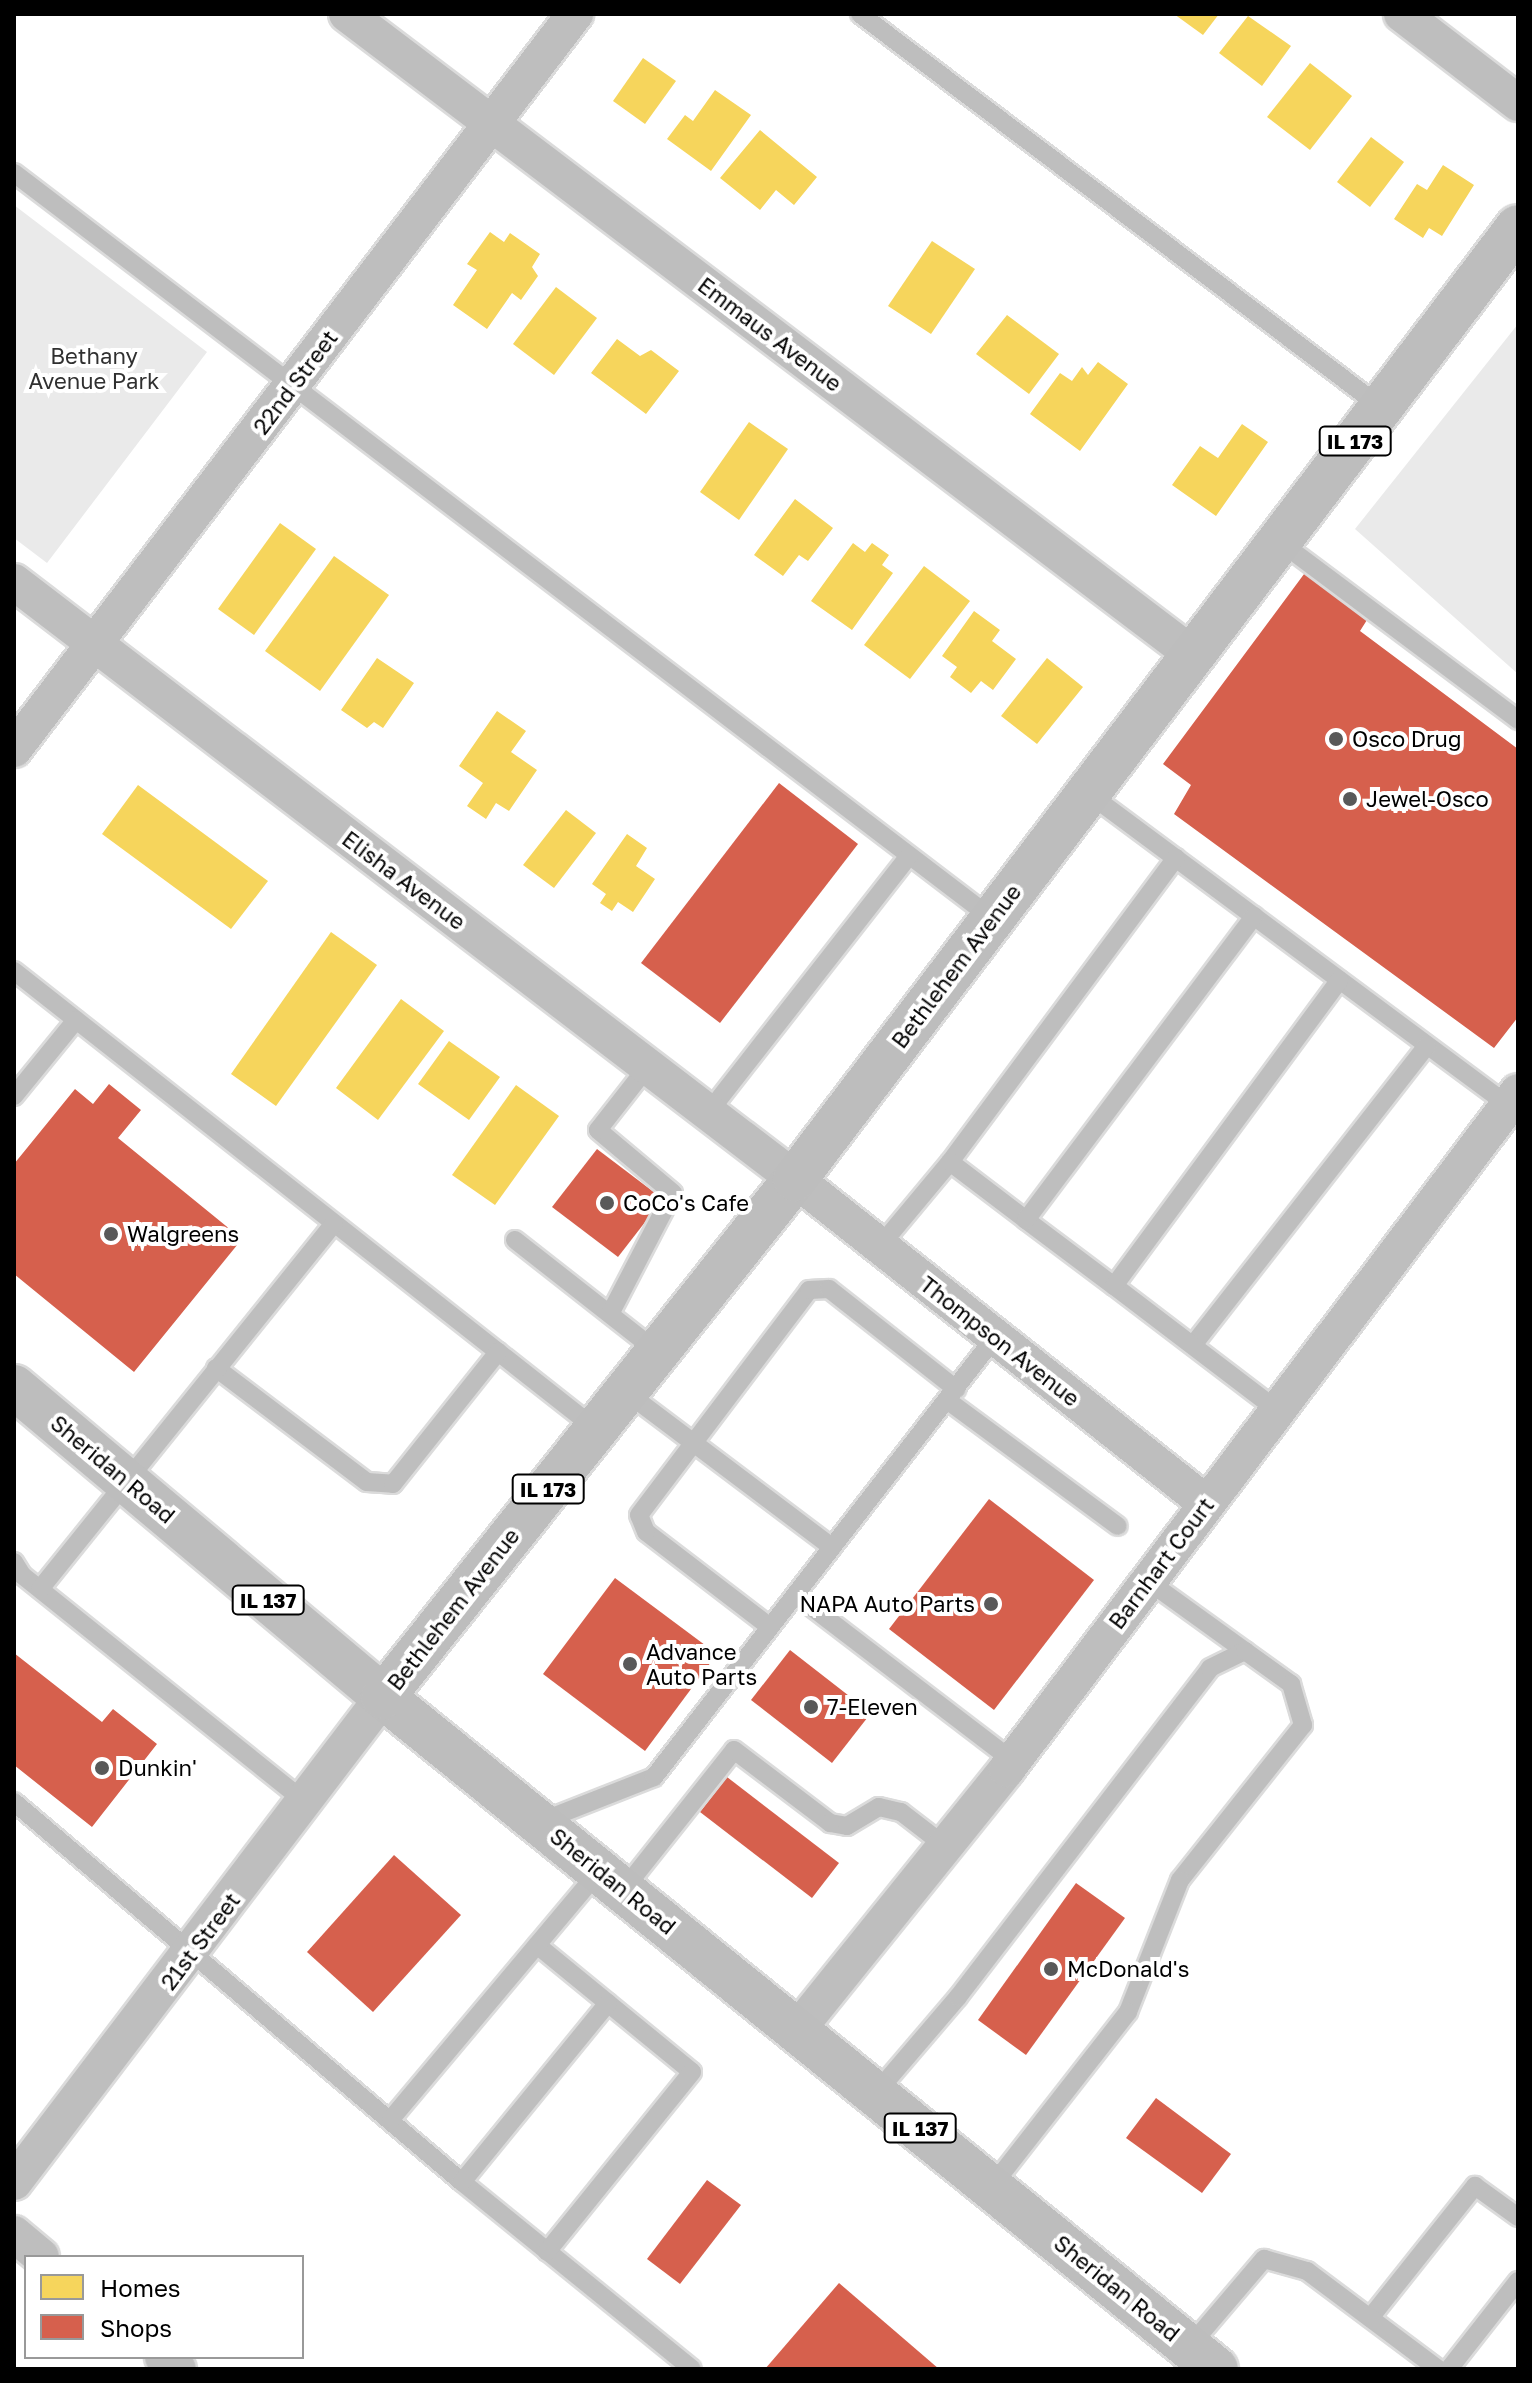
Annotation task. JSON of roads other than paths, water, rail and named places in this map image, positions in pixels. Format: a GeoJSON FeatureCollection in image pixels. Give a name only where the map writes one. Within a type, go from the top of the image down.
{"type":"FeatureCollection","features":[{"type":"Feature","properties":{"kind":"main road","name":"Bethlehem Avenue"},"geometry":{"type":"LineString","coordinates":[[383,1697],[795,1179],[1518,227]]}},
{"type":"Feature","properties":{"kind":"main road","name":"Sheridan Road"},"geometry":{"type":"LineString","coordinates":[[14,1387],[383,1697],[992,2186],[1193,2362]]}},
{"type":"Feature","properties":{"kind":"street","name":"Emmaus Avenue"},"geometry":{"type":"LineString","coordinates":[[347,14],[1193,655]]}},
{"type":"Feature","properties":{"kind":"street","name":"22nd Street"},"geometry":{"type":"LineString","coordinates":[[14,749],[575,14]]}},
{"type":"Feature","properties":{"kind":"street"},"geometry":{"type":"LineString","coordinates":[[1402,14],[1518,103]]}},
{"type":"Feature","properties":{"kind":"street","name":"Elisha Avenue"},"geometry":{"type":"LineString","coordinates":[[14,582],[795,1179]]}},
{"type":"Feature","properties":{"kind":"street","name":"Barnhart Court"},"geometry":{"type":"LineString","coordinates":[[798,2029],[1013,1761],[1513,1098]]}},
{"type":"Feature","properties":{"kind":"street","name":"Thompson Avenue"},"geometry":{"type":"LineString","coordinates":[[795,1179],[1206,1503]]}},
{"type":"Feature","properties":{"kind":"street","name":"21st Street"},"geometry":{"type":"LineString","coordinates":[[14,2182],[383,1697]]}},
{"type":"Feature","properties":{"kind":"street"},"geometry":{"type":"LineString","coordinates":[[14,2234],[39,2255]]}},
{"type":"Feature","properties":{"kind":"lane"},"geometry":{"type":"LineString","coordinates":[[860,14],[1381,407]]}},
{"type":"Feature","properties":{"kind":"lane"},"geometry":{"type":"LineString","coordinates":[[14,173],[993,919]]}},
{"type":"Feature","properties":{"kind":"lane"},"geometry":{"type":"LineString","coordinates":[[1279,541],[1518,720]]}},
{"type":"Feature","properties":{"kind":"lane"},"geometry":{"type":"LineString","coordinates":[[1088,793],[1427,1045],[1513,1098]]}},
{"type":"Feature","properties":{"kind":"lane"},"geometry":{"type":"LineString","coordinates":[[708,1113],[909,856]]}},
{"type":"Feature","properties":{"kind":"lane"},"geometry":{"type":"LineString","coordinates":[[880,1246],[950,1162],[1176,858]]}},
{"type":"Feature","properties":{"kind":"lane"},"geometry":{"type":"LineString","coordinates":[[1026,1220],[1254,916]]}},
{"type":"Feature","properties":{"kind":"lane"},"geometry":{"type":"LineString","coordinates":[[14,971],[596,1429]]}},
{"type":"Feature","properties":{"kind":"lane"},"geometry":{"type":"LineString","coordinates":[[1114,1286],[1340,980]]}},
{"type":"Feature","properties":{"kind":"lane"},"geometry":{"type":"LineString","coordinates":[[14,1096],[76,1020]]}},
{"type":"Feature","properties":{"kind":"lane"},"geometry":{"type":"LineString","coordinates":[[1193,1345],[1427,1045]]}},
{"type":"Feature","properties":{"kind":"lane"},"geometry":{"type":"LineString","coordinates":[[610,1314],[673,1193],[598,1130],[648,1066]]}},
{"type":"Feature","properties":{"kind":"lane"},"geometry":{"type":"LineString","coordinates":[[950,1162],[1277,1410]]}},
{"type":"Feature","properties":{"kind":"lane"},"geometry":{"type":"LineString","coordinates":[[40,1589],[334,1223]]}},
{"type":"Feature","properties":{"kind":"lane"},"geometry":{"type":"LineString","coordinates":[[515,1240],[658,1352]]}},
{"type":"Feature","properties":{"kind":"lane"},"geometry":{"type":"LineString","coordinates":[[770,1627],[646,1532],[639,1515],[809,1290],[829,1289],[952,1394],[1118,1526]]}},
{"type":"Feature","properties":{"kind":"lane"},"geometry":{"type":"LineString","coordinates":[[539,1822],[654,1777],[995,1337]]}},
{"type":"Feature","properties":{"kind":"lane"},"geometry":{"type":"LineString","coordinates":[[216,1368],[367,1482],[393,1484],[498,1352]]}},
{"type":"Feature","properties":{"kind":"lane"},"geometry":{"type":"LineString","coordinates":[[626,1392],[832,1547]]}},
{"type":"Feature","properties":{"kind":"lane"},"geometry":{"type":"LineString","coordinates":[[14,1562],[40,1589],[305,1802]]}},
{"type":"Feature","properties":{"kind":"lane"},"geometry":{"type":"LineString","coordinates":[[992,2186],[1128,2012],[1180,1880],[1303,1725],[1291,1684],[1148,1581]]}},
{"type":"Feature","properties":{"kind":"lane"},"geometry":{"type":"LineString","coordinates":[[796,1595],[1013,1761]]}},
{"type":"Feature","properties":{"kind":"lane"},"geometry":{"type":"LineString","coordinates":[[876,2093],[958,1997],[1210,1668],[1245,1651]]}},
{"type":"Feature","properties":{"kind":"lane"},"geometry":{"type":"LineString","coordinates":[[391,2119],[537,1945],[612,1880],[734,1750],[830,1823],[847,1826],[879,1807],[901,1812],[945,1846]]}},
{"type":"Feature","properties":{"kind":"lane"},"geometry":{"type":"LineString","coordinates":[[14,1802],[462,2182],[692,2369]]}},
{"type":"Feature","properties":{"kind":"lane"},"geometry":{"type":"LineString","coordinates":[[537,1945],[692,2072],[547,2252]]}},
{"type":"Feature","properties":{"kind":"lane"},"geometry":{"type":"LineString","coordinates":[[462,2182],[608,2003]]}},
{"type":"Feature","properties":{"kind":"lane"},"geometry":{"type":"LineString","coordinates":[[1370,2318],[1475,2186],[1518,2217]]}},
{"type":"Feature","properties":{"kind":"lane"},"geometry":{"type":"LineString","coordinates":[[1193,2362],[1264,2259],[1307,2271],[1438,2369]]}},
{"type":"Feature","properties":{"kind":"lane"},"geometry":{"type":"LineString","coordinates":[[1449,2369],[1518,2281]]}},
{"type":"Feature","properties":{"kind":"place","name":"Osco Drug"},"geometry":{"type":"Point","coordinates":[1336,739]}},
{"type":"Feature","properties":{"kind":"place","name":"Jewel-Osco"},"geometry":{"type":"Point","coordinates":[1350,799]}},
{"type":"Feature","properties":{"kind":"place","name":"CoCo's Cafe"},"geometry":{"type":"Point","coordinates":[607,1203]}},
{"type":"Feature","properties":{"kind":"place","name":"Walgreens"},"geometry":{"type":"Point","coordinates":[111,1234]}},
{"type":"Feature","properties":{"kind":"place","name":"NAPA Auto Parts"},"geometry":{"type":"Point","coordinates":[991,1604]}},
{"type":"Feature","properties":{"kind":"place","name":"Advance Auto Parts"},"geometry":{"type":"Point","coordinates":[630,1664]}},
{"type":"Feature","properties":{"kind":"place","name":"7-Eleven"},"geometry":{"type":"Point","coordinates":[811,1707]}},
{"type":"Feature","properties":{"kind":"place","name":"Dunkin'"},"geometry":{"type":"Point","coordinates":[102,1768]}},
{"type":"Feature","properties":{"kind":"place","name":"McDonald's"},"geometry":{"type":"Point","coordinates":[1051,1969]}},
{"type":"Feature","properties":{"kind":"park label","name":"Bethany Avenue Park"},"geometry":{"type":"Point","coordinates":[94,368]}}]}
